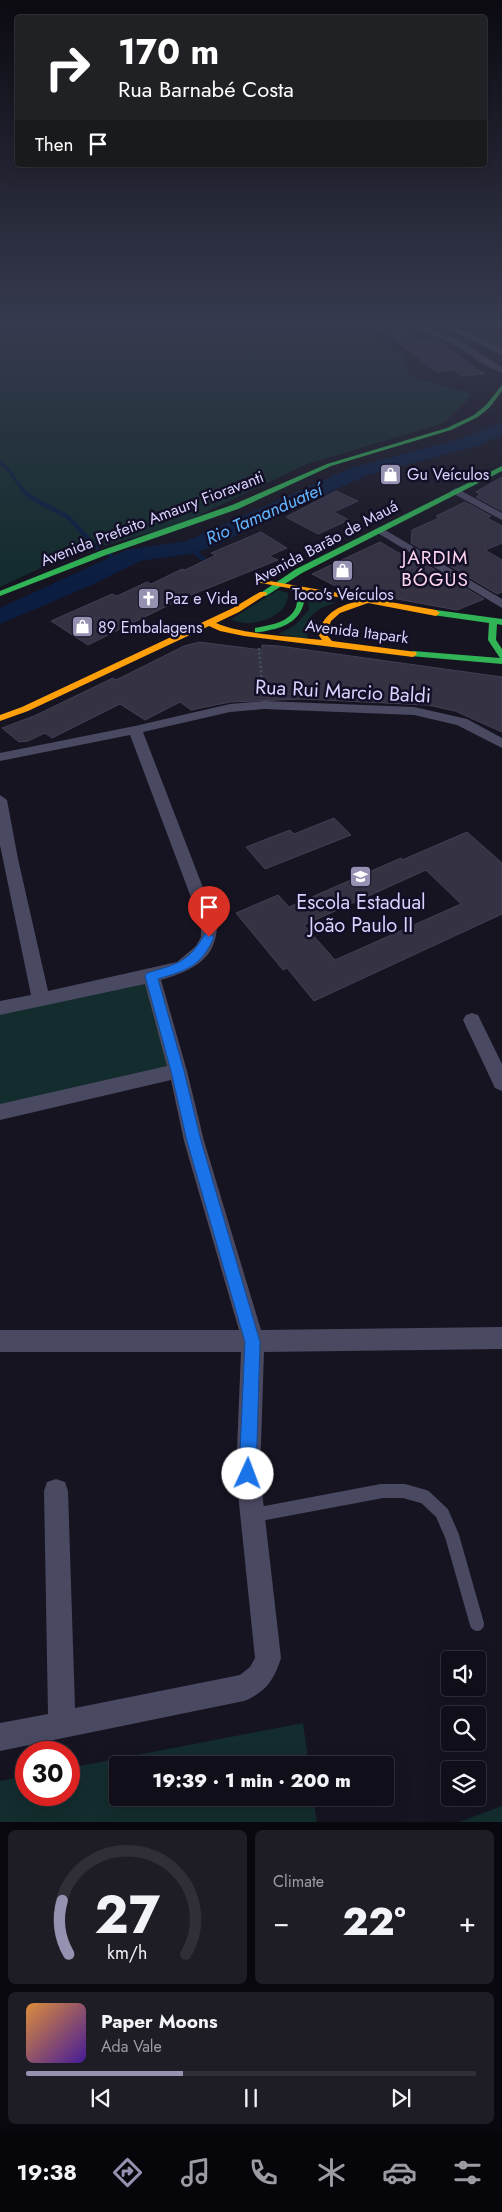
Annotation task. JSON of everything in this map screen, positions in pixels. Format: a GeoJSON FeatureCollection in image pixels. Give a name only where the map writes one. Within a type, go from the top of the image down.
{"type":"FeatureCollection","features":[{"type":"Feature","properties":{"kind":"main road","name":"Avenida Prefeito Amaury Fioravanti"},"geometry":{"type":"LineString","coordinates":[[0,594],[102,553],[235,507],[329,465],[449,429],[476,416],[488,406]]}},
{"type":"Feature","properties":{"kind":"main road","name":"Avenida Barão de Mauá"},"geometry":{"type":"LineString","coordinates":[[247,587],[502,459]]}},
{"type":"Feature","properties":{"kind":"main road","name":"Avenida Barão de Mauá"},"geometry":{"type":"LineString","coordinates":[[0,718],[25,709],[210,623],[236,610],[278,584],[502,468]]}},
{"type":"Feature","properties":{"kind":"main road"},"geometry":{"type":"LineString","coordinates":[[261,580],[368,602],[498,622],[490,636],[492,646],[502,656]]}},
{"type":"Feature","properties":{"kind":"main road"},"geometry":{"type":"LineString","coordinates":[[244,633],[288,622],[298,614],[303,606],[301,589]]}},
{"type":"Feature","properties":{"kind":"main road"},"geometry":{"type":"LineString","coordinates":[[330,644],[322,634],[326,618],[335,611],[368,602]]}},
{"type":"Feature","properties":{"kind":"main road"},"geometry":{"type":"LineString","coordinates":[[210,623],[206,615],[213,607]]}},
{"type":"Feature","properties":{"kind":"main road","name":"Avenida Itapark"},"geometry":{"type":"LineString","coordinates":[[210,623],[244,633],[438,657],[502,661]]}},
{"type":"Feature","properties":{"kind":"main road"},"geometry":{"type":"LineString","coordinates":[[438,657],[502,673]]}},
{"type":"Feature","properties":{"kind":"main road"},"geometry":{"type":"LineString","coordinates":[[0,705],[12,701]]}},
{"type":"Feature","properties":{"kind":"street"},"geometry":{"type":"LineString","coordinates":[[456,492],[502,517]]}},
{"type":"Feature","properties":{"kind":"street"},"geometry":{"type":"LineString","coordinates":[[380,530],[501,603],[498,622]]}},
{"type":"Feature","properties":{"kind":"street","name":"Rua Rui Marcio Baldi"},"geometry":{"type":"LineString","coordinates":[[0,757],[135,730],[230,708],[264,705],[414,711],[462,722],[502,744]]}},
{"type":"Feature","properties":{"kind":"street"},"geometry":{"type":"LineString","coordinates":[[0,1008],[151,976],[183,967],[196,958],[203,950],[209,937],[209,924],[135,730]]}},
{"type":"Feature","properties":{"kind":"street"},"geometry":{"type":"LineString","coordinates":[[0,800],[5,860],[41,1000]]}},
{"type":"Feature","properties":{"kind":"street"},"geometry":{"type":"LineString","coordinates":[[0,1737],[244,1688],[256,1682],[262,1675],[268,1658],[248,1474],[253,1342],[194,1141],[178,1071],[151,976]]}},
{"type":"Feature","properties":{"kind":"street"},"geometry":{"type":"LineString","coordinates":[[472,1020],[502,1083]]}},
{"type":"Feature","properties":{"kind":"street"},"geometry":{"type":"LineString","coordinates":[[0,1112],[178,1071]]}},
{"type":"Feature","properties":{"kind":"street"},"geometry":{"type":"LineString","coordinates":[[0,1341],[253,1342],[502,1338]]}},
{"type":"Feature","properties":{"kind":"street"},"geometry":{"type":"LineString","coordinates":[[56,1491],[62,1724]]}},
{"type":"Feature","properties":{"kind":"lane"},"geometry":{"type":"LineString","coordinates":[[252,1515],[382,1491],[404,1491],[425,1497],[442,1512],[452,1536],[477,1624]]}},
{"type":"Feature","properties":{"kind":"path"},"geometry":{"type":"LineString","coordinates":[[258,634],[264,705]]}},
{"type":"Feature","properties":{"kind":"green space"},"geometry":{"type":"Polygon","coordinates":[[[0,406],[461,406],[444,423],[307,464],[181,524],[62,558],[0,587],[0,406]]]}},
{"type":"Feature","properties":{"kind":"green space"},"geometry":{"type":"Polygon","coordinates":[[[278,590],[288,593],[285,606],[276,615],[263,621],[250,623],[230,620],[278,590]]]}},
{"type":"Feature","properties":{"kind":"green space"},"geometry":{"type":"Polygon","coordinates":[[[308,597],[336,603],[313,614],[308,624],[308,639],[278,634],[294,626],[309,610],[308,597]]]}},
{"type":"Feature","properties":{"kind":"green space"},"geometry":{"type":"Polygon","coordinates":[[[147,983],[172,1069],[0,1108],[0,1012],[147,983]]]}},
{"type":"Feature","properties":{"kind":"green space"},"geometry":{"type":"Polygon","coordinates":[[[303,1723],[308,1756],[131,1756],[303,1723]]]}},
{"type":"Feature","properties":{"kind":"green space"},"geometry":{"type":"Polygon","coordinates":[[[109,1760],[109,1806],[314,1806],[317,1822],[0,1822],[0,1781],[15,1778],[15,1806],[80,1806],[80,1766],[109,1760]]]}},
{"type":"Feature","properties":{"kind":"green space"},"geometry":{"type":"Polygon","coordinates":[[[502,1806],[502,1822],[459,1822],[502,1806]]]}},
{"type":"Feature","properties":{"kind":"building"},"geometry":{"type":"Polygon","coordinates":[[[502,477],[502,511],[476,497],[480,494],[476,492],[502,477]]]}},
{"type":"Feature","properties":{"kind":"building"},"geometry":{"type":"Polygon","coordinates":[[[336,491],[358,501],[334,512],[349,520],[318,534],[286,517],[336,491]]]}},
{"type":"Feature","properties":{"kind":"building"},"geometry":{"type":"Polygon","coordinates":[[[465,502],[491,516],[487,518],[502,526],[502,543],[485,550],[502,560],[502,592],[497,594],[411,543],[412,530],[439,518],[436,516],[465,502]]]}},
{"type":"Feature","properties":{"kind":"building"},"geometry":{"type":"Polygon","coordinates":[[[261,532],[287,548],[269,556],[278,560],[181,599],[88,645],[51,621],[112,594],[117,596],[147,582],[151,584],[182,569],[185,570],[216,555],[211,553],[261,532]]]}},
{"type":"Feature","properties":{"kind":"building"},"geometry":{"type":"Polygon","coordinates":[[[380,542],[409,559],[409,554],[484,599],[457,610],[397,599],[387,593],[380,596],[369,591],[357,592],[353,588],[341,589],[312,574],[380,542]]]}},
{"type":"Feature","properties":{"kind":"building"},"geometry":{"type":"Polygon","coordinates":[[[199,642],[262,650],[262,645],[279,646],[502,677],[502,732],[455,711],[428,705],[302,699],[230,702],[191,710],[180,702],[145,720],[120,704],[52,738],[45,733],[28,741],[19,742],[2,728],[34,716],[113,678],[116,680],[184,646],[199,642]]]}},
{"type":"Feature","properties":{"kind":"building"},"geometry":{"type":"Polygon","coordinates":[[[334,818],[351,835],[265,869],[246,847],[290,830],[294,834],[334,818]]]}},
{"type":"Feature","properties":{"kind":"building"},"geometry":{"type":"Polygon","coordinates":[[[467,832],[502,863],[502,914],[314,1001],[287,968],[283,970],[236,913],[278,895],[289,907],[401,858],[402,860],[467,832]],[[426,870],[304,925],[335,960],[461,904],[426,870]]]}},
{"type":"Feature","properties":{"kind":"waterway","name":"Rio Tamanduateí"},"geometry":{"type":"LineString","coordinates":[[0,617],[86,579],[134,555],[190,547],[358,472],[470,442],[502,428]]}},
{"type":"Feature","properties":{"kind":"waterway"},"geometry":{"type":"LineString","coordinates":[[0,463],[8,469],[24,492]]}},
{"type":"Feature","properties":{"kind":"waterway"},"geometry":{"type":"LineString","coordinates":[[24,492],[68,517],[97,548]]}},
{"type":"Feature","properties":{"kind":"waterway"},"geometry":{"type":"LineString","coordinates":[[190,547],[209,565]]}},
{"type":"Feature","properties":{"kind":"waterway"},"geometry":{"type":"LineString","coordinates":[[110,555],[117,564]]}},
{"type":"Feature","properties":{"kind":"traffic: fast"},"geometry":{"type":"LineString","coordinates":[[0,594],[103,553],[235,507],[329,465],[449,429],[476,416],[488,406]]}},
{"type":"Feature","properties":{"kind":"traffic: fast"},"geometry":{"type":"LineString","coordinates":[[263,594],[299,571],[502,468]]}},
{"type":"Feature","properties":{"kind":"traffic: fast"},"geometry":{"type":"LineString","coordinates":[[258,630],[284,623],[296,614],[301,599],[301,589]]}},
{"type":"Feature","properties":{"kind":"traffic: fast"},"geometry":{"type":"LineString","coordinates":[[436,613],[502,622]]}},
{"type":"Feature","properties":{"kind":"traffic: fast"},"geometry":{"type":"LineString","coordinates":[[493,622],[492,640],[502,656]]}},
{"type":"Feature","properties":{"kind":"traffic: fast"},"geometry":{"type":"LineString","coordinates":[[413,654],[502,661]]}},
{"type":"Feature","properties":{"kind":"traffic: slow"},"geometry":{"type":"LineString","coordinates":[[261,581],[436,613]]}},
{"type":"Feature","properties":{"kind":"traffic: slow"},"geometry":{"type":"LineString","coordinates":[[0,718],[25,709],[236,610],[263,594]]}},
{"type":"Feature","properties":{"kind":"traffic: slow"},"geometry":{"type":"LineString","coordinates":[[330,644],[322,634],[327,620],[343,608],[364,603]]}},
{"type":"Feature","properties":{"kind":"traffic: slow"},"geometry":{"type":"LineString","coordinates":[[210,623],[223,629],[244,633],[413,654]]}},
{"type":"Feature","properties":{"kind":"place","name":"Gu Veículos"},"geometry":{"type":"Point","coordinates":[391,474]}},
{"type":"Feature","properties":{"kind":"place","name":"Toco's Veículos"},"geometry":{"type":"Point","coordinates":[343,570]}},
{"type":"Feature","properties":{"kind":"place","name":"Paz e Vida"},"geometry":{"type":"Point","coordinates":[149,598]}},
{"type":"Feature","properties":{"kind":"place","name":"89 Embalagens"},"geometry":{"type":"Point","coordinates":[82,627]}},
{"type":"Feature","properties":{"kind":"place","name":"Escola Estadual João Paulo II"},"geometry":{"type":"Point","coordinates":[361,876]}},
{"type":"Feature","properties":{"kind":"district","name":"JARDIM BÓGUS"},"geometry":{"type":"Point","coordinates":[435,568]}},
{"type":"Feature","properties":{"kind":"route"},"geometry":{"type":"LineString","coordinates":[[209,937],[203,950],[196,958],[183,967],[151,976],[178,1071],[194,1141],[253,1342],[248,1474]]}}]}
